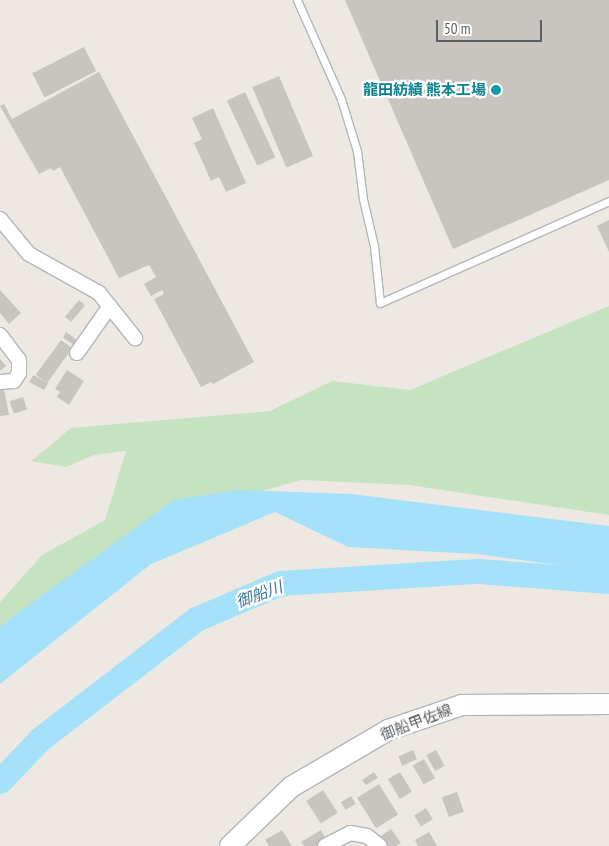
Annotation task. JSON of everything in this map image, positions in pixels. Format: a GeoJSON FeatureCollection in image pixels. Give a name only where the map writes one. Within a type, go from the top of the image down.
{"type":"FeatureCollection","features":[{"type":"Feature","properties":{"kind":"main road","name":"御船甲佐線"},"geometry":{"type":"LineString","coordinates":[[230,846],[291,787],[388,730],[462,705],[609,704]]}},
{"type":"Feature","properties":{"kind":"street"},"geometry":{"type":"LineString","coordinates":[[0,219],[30,254],[80,280],[99,293],[135,338]]}},
{"type":"Feature","properties":{"kind":"street"},"geometry":{"type":"LineString","coordinates":[[77,353],[110,306]]}},
{"type":"Feature","properties":{"kind":"street"},"geometry":{"type":"LineString","coordinates":[[0,335],[18,360],[19,373],[14,380],[0,382]]}},
{"type":"Feature","properties":{"kind":"street"},"geometry":{"type":"LineString","coordinates":[[326,846],[350,833],[367,836],[380,846]]}},
{"type":"Feature","properties":{"kind":"lane"},"geometry":{"type":"LineString","coordinates":[[297,0],[341,100],[357,151],[362,199],[374,246],[380,303],[609,201]]}},
{"type":"Feature","properties":{"kind":"green space"},"geometry":{"type":"Polygon","coordinates":[[[609,306],[609,515],[409,485],[302,480],[176,514],[0,667],[0,602],[42,555],[105,520],[126,451],[94,455],[66,467],[31,461],[71,428],[270,411],[332,381],[410,390],[609,306]]]}},
{"type":"Feature","properties":{"kind":"water"},"geometry":{"type":"Polygon","coordinates":[[[237,490],[351,494],[609,526],[609,572],[476,554],[348,547],[275,512],[151,564],[0,684],[0,627],[174,500],[237,490]]]}},
{"type":"Feature","properties":{"kind":"building","name":"龍田紡績 熊本工場"},"geometry":{"type":"Polygon","coordinates":[[[345,0],[609,0],[609,180],[453,249],[345,0]]]}},
{"type":"Feature","properties":{"kind":"building"},"geometry":{"type":"Polygon","coordinates":[[[84,47],[96,71],[45,97],[32,73],[84,47]]]}},
{"type":"Feature","properties":{"kind":"building"},"geometry":{"type":"Polygon","coordinates":[[[99,72],[254,362],[213,384],[211,382],[201,387],[154,299],[164,294],[162,290],[151,296],[144,284],[156,277],[149,265],[119,278],[60,167],[53,171],[51,168],[39,174],[0,106],[4,104],[12,119],[99,72]]]}},
{"type":"Feature","properties":{"kind":"building"},"geometry":{"type":"Polygon","coordinates":[[[279,76],[313,156],[286,167],[252,87],[279,76]]]}},
{"type":"Feature","properties":{"kind":"building"},"geometry":{"type":"Polygon","coordinates":[[[245,92],[275,157],[257,166],[227,100],[245,92]]]}},
{"type":"Feature","properties":{"kind":"building"},"geometry":{"type":"Polygon","coordinates":[[[213,108],[246,183],[226,192],[219,177],[211,181],[194,143],[202,139],[192,118],[213,108]]]}},
{"type":"Feature","properties":{"kind":"building"},"geometry":{"type":"Polygon","coordinates":[[[609,220],[609,252],[597,226],[609,220]]]}},
{"type":"Feature","properties":{"kind":"building"},"geometry":{"type":"Polygon","coordinates":[[[0,290],[21,313],[9,324],[0,313],[0,290]]]}},
{"type":"Feature","properties":{"kind":"building"},"geometry":{"type":"Polygon","coordinates":[[[79,300],[85,305],[71,322],[65,317],[79,300]]]}},
{"type":"Feature","properties":{"kind":"building"},"geometry":{"type":"Polygon","coordinates":[[[66,332],[77,340],[74,345],[63,338],[66,332]]]}},
{"type":"Feature","properties":{"kind":"building"},"geometry":{"type":"Polygon","coordinates":[[[61,340],[72,348],[47,383],[36,375],[61,340]]]}},
{"type":"Feature","properties":{"kind":"building"},"geometry":{"type":"Polygon","coordinates":[[[0,359],[6,366],[0,371],[0,359]]]}},
{"type":"Feature","properties":{"kind":"building"},"geometry":{"type":"Polygon","coordinates":[[[67,370],[84,381],[69,405],[57,397],[60,392],[55,389],[67,370]]]}},
{"type":"Feature","properties":{"kind":"building"},"geometry":{"type":"Polygon","coordinates":[[[33,375],[48,383],[44,390],[29,382],[33,375]]]}},
{"type":"Feature","properties":{"kind":"building"},"geometry":{"type":"Polygon","coordinates":[[[0,389],[4,389],[9,415],[0,416],[0,389]]]}},
{"type":"Feature","properties":{"kind":"building"},"geometry":{"type":"Polygon","coordinates":[[[23,397],[27,409],[14,414],[10,401],[23,397]]]}},
{"type":"Feature","properties":{"kind":"building"},"geometry":{"type":"Polygon","coordinates":[[[413,750],[417,759],[402,766],[398,757],[413,750]]]}},
{"type":"Feature","properties":{"kind":"building"},"geometry":{"type":"Polygon","coordinates":[[[436,750],[445,766],[435,771],[426,755],[436,750]]]}},
{"type":"Feature","properties":{"kind":"building"},"geometry":{"type":"Polygon","coordinates":[[[424,759],[435,778],[424,785],[413,766],[424,759]]]}},
{"type":"Feature","properties":{"kind":"building"},"geometry":{"type":"Polygon","coordinates":[[[374,772],[378,778],[366,785],[362,780],[374,772]]]}},
{"type":"Feature","properties":{"kind":"building"},"geometry":{"type":"Polygon","coordinates":[[[400,772],[412,792],[400,799],[388,779],[400,772]]]}},
{"type":"Feature","properties":{"kind":"building"},"geometry":{"type":"Polygon","coordinates":[[[379,784],[398,815],[376,828],[357,798],[379,784]]]}},
{"type":"Feature","properties":{"kind":"building"},"geometry":{"type":"Polygon","coordinates":[[[323,790],[338,813],[321,824],[306,801],[323,790]]]}},
{"type":"Feature","properties":{"kind":"building"},"geometry":{"type":"Polygon","coordinates":[[[457,792],[464,812],[449,817],[442,797],[457,792]]]}},
{"type":"Feature","properties":{"kind":"building"},"geometry":{"type":"Polygon","coordinates":[[[351,796],[356,804],[346,810],[341,802],[351,796]]]}},
{"type":"Feature","properties":{"kind":"building"},"geometry":{"type":"Polygon","coordinates":[[[426,808],[433,819],[421,826],[414,815],[426,808]]]}},
{"type":"Feature","properties":{"kind":"building"},"geometry":{"type":"Polygon","coordinates":[[[391,829],[401,843],[396,846],[388,846],[381,836],[391,829]]]}},
{"type":"Feature","properties":{"kind":"building"},"geometry":{"type":"Polygon","coordinates":[[[282,830],[292,846],[269,846],[265,840],[282,830]]]}},
{"type":"Feature","properties":{"kind":"building"},"geometry":{"type":"Polygon","coordinates":[[[321,830],[327,841],[318,846],[304,846],[301,842],[321,830]]]}},
{"type":"Feature","properties":{"kind":"building"},"geometry":{"type":"Polygon","coordinates":[[[429,832],[437,846],[418,846],[415,840],[429,832]]]}},
{"type":"Feature","properties":{"kind":"waterway","name":"御船川"},"geometry":{"type":"LineString","coordinates":[[0,781],[40,739],[196,619],[280,583],[479,571],[609,581]]}},
{"type":"Feature","properties":{"kind":"place","name":"龍田紡績 熊本工場"},"geometry":{"type":"Point","coordinates":[496,90]}}]}
